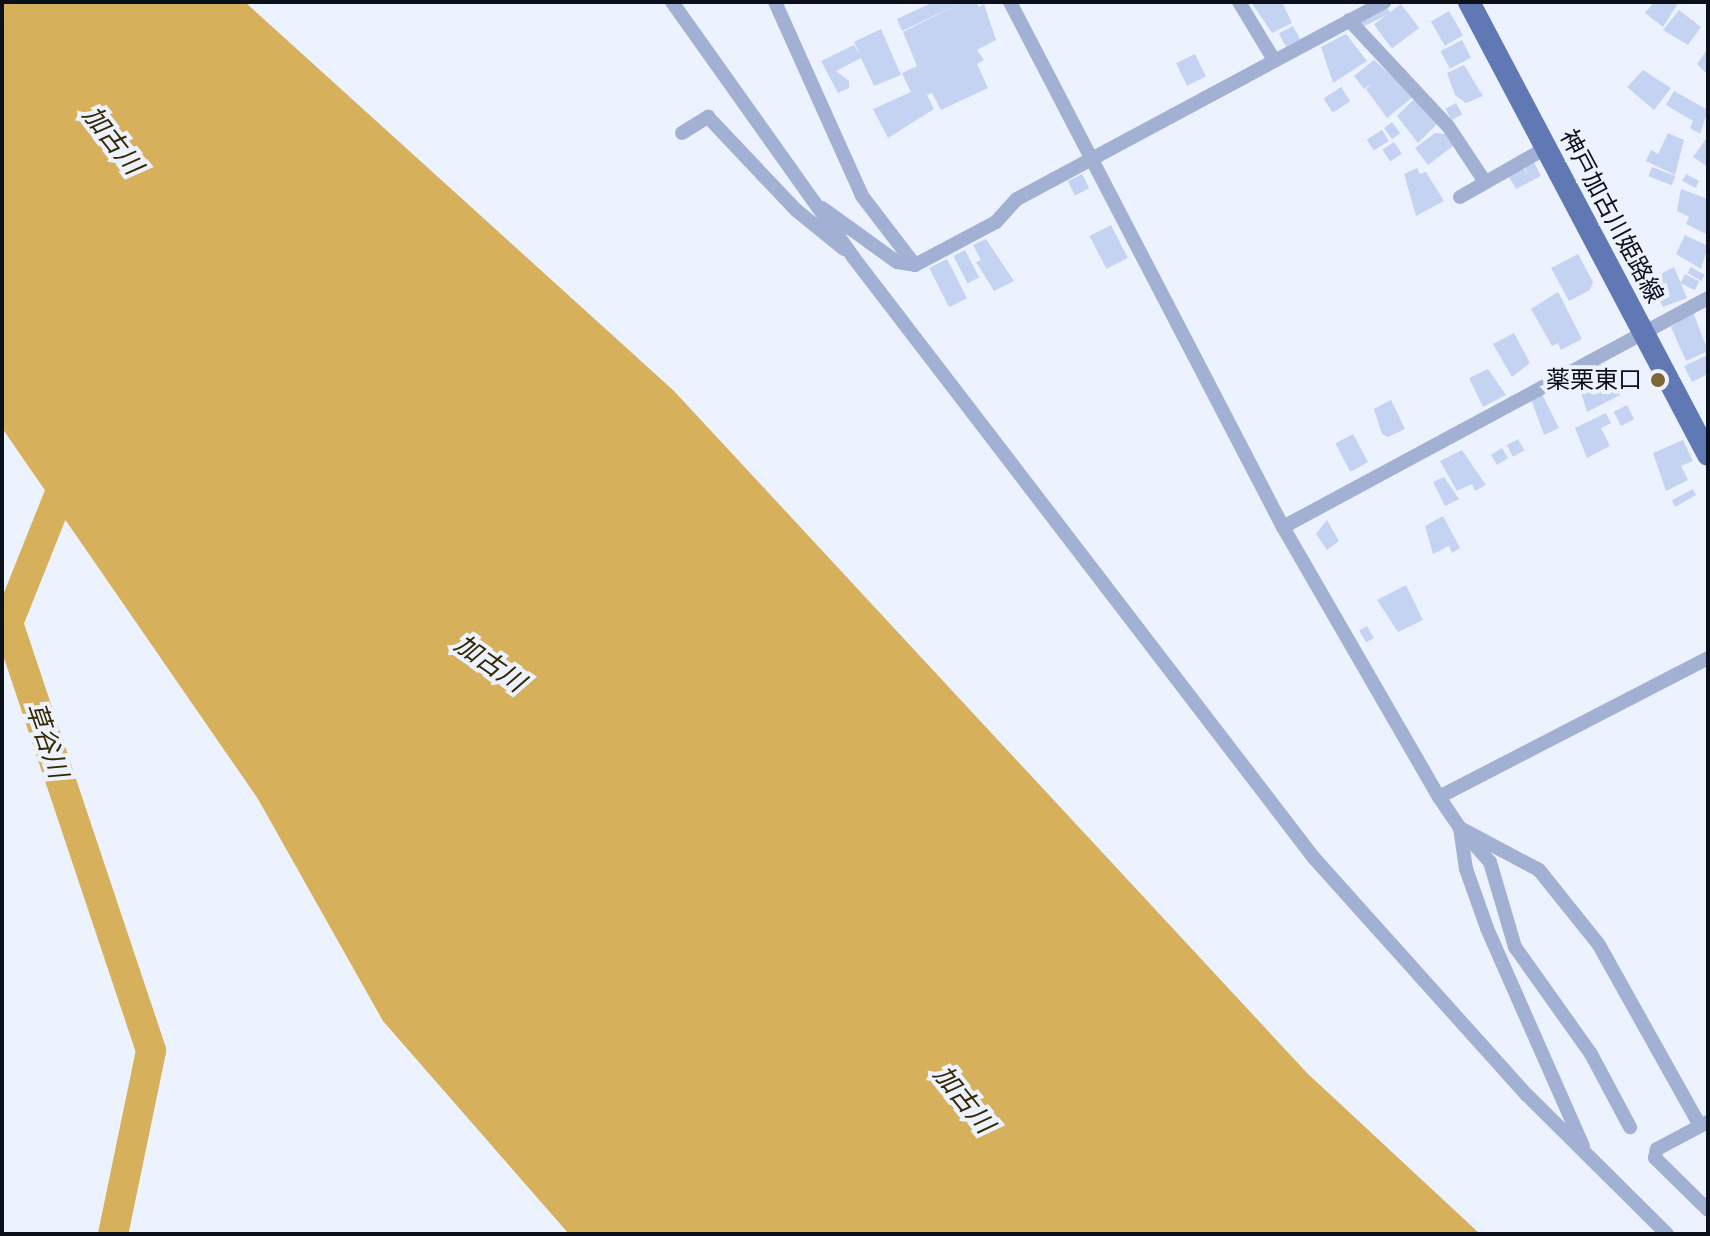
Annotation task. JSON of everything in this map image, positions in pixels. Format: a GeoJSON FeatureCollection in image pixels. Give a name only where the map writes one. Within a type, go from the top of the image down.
{"type":"FeatureCollection","features":[{"type":"Feature","properties":{"kind":"main road","name":"神戸加古川姫路線"},"geometry":{"type":"LineString","coordinates":[[1469,2],[1708,455]]}},
{"type":"Feature","properties":{"kind":"street"},"geometry":{"type":"LineString","coordinates":[[672,2],[853,257],[1314,858],[1586,1154],[1667,1234]]}},
{"type":"Feature","properties":{"kind":"street"},"geometry":{"type":"LineString","coordinates":[[775,2],[862,196],[915,265]]}},
{"type":"Feature","properties":{"kind":"street"},"geometry":{"type":"LineString","coordinates":[[1010,2],[1283,527],[1439,797],[1460,828],[1490,862],[1515,947],[1591,1054],[1630,1127]]}},
{"type":"Feature","properties":{"kind":"street"},"geometry":{"type":"LineString","coordinates":[[1239,2],[1274,60]]}},
{"type":"Feature","properties":{"kind":"street"},"geometry":{"type":"LineString","coordinates":[[818,206],[897,262],[915,265],[996,222],[1017,199],[1090,158],[1384,2]]}},
{"type":"Feature","properties":{"kind":"street"},"geometry":{"type":"LineString","coordinates":[[1349,20],[1448,126],[1485,182]]}},
{"type":"Feature","properties":{"kind":"street"},"geometry":{"type":"LineString","coordinates":[[682,133],[708,117],[796,210],[853,257]]}},
{"type":"Feature","properties":{"kind":"street"},"geometry":{"type":"LineString","coordinates":[[1460,197],[1546,148]]}},
{"type":"Feature","properties":{"kind":"street"},"geometry":{"type":"LineString","coordinates":[[1283,527],[1708,298]]}},
{"type":"Feature","properties":{"kind":"street"},"geometry":{"type":"LineString","coordinates":[[1439,797],[1708,658]]}},
{"type":"Feature","properties":{"kind":"street"},"geometry":{"type":"LineString","coordinates":[[1460,828],[1466,869],[1487,928],[1586,1154]]}},
{"type":"Feature","properties":{"kind":"street"},"geometry":{"type":"LineString","coordinates":[[1460,828],[1539,870],[1599,945],[1704,1124],[1657,1149],[1655,1158],[1708,1210]]}},
{"type":"Feature","properties":{"kind":"water","name":"加古川"},"geometry":{"type":"Polygon","coordinates":[[[2,2],[245,2],[674,391],[1307,1073],[1480,1234],[569,1234],[383,1021],[258,799],[2,428],[2,2]]]}},
{"type":"Feature","properties":{"kind":"building"},"geometry":{"type":"Polygon","coordinates":[[[933,2],[976,2],[979,7],[984,4],[996,40],[977,50],[984,60],[977,64],[988,88],[941,110],[932,93],[927,95],[934,109],[888,138],[873,109],[911,92],[902,73],[917,66],[903,32],[961,3],[902,31],[897,19],[933,2]]]}},
{"type":"Feature","properties":{"kind":"building"},"geometry":{"type":"Polygon","coordinates":[[[1251,2],[1282,2],[1292,23],[1272,33],[1251,2]]]}},
{"type":"Feature","properties":{"kind":"building"},"geometry":{"type":"Polygon","coordinates":[[[1654,2],[1679,2],[1663,27],[1645,13],[1654,2]]]}},
{"type":"Feature","properties":{"kind":"building"},"geometry":{"type":"Polygon","coordinates":[[[1401,4],[1419,28],[1392,48],[1374,24],[1401,4]]]}},
{"type":"Feature","properties":{"kind":"building"},"geometry":{"type":"Polygon","coordinates":[[[1386,5],[1390,13],[1361,28],[1357,20],[1386,5]]]}},
{"type":"Feature","properties":{"kind":"building"},"geometry":{"type":"Polygon","coordinates":[[[1679,10],[1701,27],[1688,45],[1663,30],[1679,10]]]}},
{"type":"Feature","properties":{"kind":"building"},"geometry":{"type":"Polygon","coordinates":[[[1449,11],[1463,35],[1445,46],[1431,22],[1449,11]]]}},
{"type":"Feature","properties":{"kind":"building"},"geometry":{"type":"Polygon","coordinates":[[[1293,26],[1300,39],[1286,47],[1279,34],[1293,26]]]}},
{"type":"Feature","properties":{"kind":"building"},"geometry":{"type":"Polygon","coordinates":[[[881,29],[901,75],[874,86],[861,58],[836,71],[849,81],[849,88],[838,93],[821,61],[854,45],[860,55],[854,42],[881,29]]]}},
{"type":"Feature","properties":{"kind":"building"},"geometry":{"type":"Polygon","coordinates":[[[1346,34],[1367,61],[1333,83],[1321,47],[1346,34]]]}},
{"type":"Feature","properties":{"kind":"building"},"geometry":{"type":"Polygon","coordinates":[[[1462,40],[1471,58],[1450,69],[1441,51],[1462,40]]]}},
{"type":"Feature","properties":{"kind":"building"},"geometry":{"type":"Polygon","coordinates":[[[1708,48],[1708,75],[1697,64],[1708,48]]]}},
{"type":"Feature","properties":{"kind":"building"},"geometry":{"type":"Polygon","coordinates":[[[1195,54],[1206,76],[1187,86],[1176,63],[1195,54]]]}},
{"type":"Feature","properties":{"kind":"building"},"geometry":{"type":"Polygon","coordinates":[[[1374,60],[1414,96],[1387,118],[1366,89],[1372,83],[1364,89],[1354,76],[1374,60]]]}},
{"type":"Feature","properties":{"kind":"building"},"geometry":{"type":"Polygon","coordinates":[[[1464,65],[1483,96],[1466,103],[1455,95],[1447,73],[1464,65]]]}},
{"type":"Feature","properties":{"kind":"building"},"geometry":{"type":"Polygon","coordinates":[[[1643,70],[1671,88],[1654,110],[1627,87],[1643,70]]]}},
{"type":"Feature","properties":{"kind":"building"},"geometry":{"type":"Polygon","coordinates":[[[1341,87],[1350,101],[1333,113],[1323,98],[1341,87]]]}},
{"type":"Feature","properties":{"kind":"building"},"geometry":{"type":"Polygon","coordinates":[[[1674,91],[1708,110],[1700,134],[1690,128],[1693,121],[1666,105],[1674,91]]]}},
{"type":"Feature","properties":{"kind":"building"},"geometry":{"type":"Polygon","coordinates":[[[1414,99],[1439,122],[1418,143],[1397,116],[1414,99]]]}},
{"type":"Feature","properties":{"kind":"building"},"geometry":{"type":"Polygon","coordinates":[[[1456,103],[1462,114],[1452,120],[1446,109],[1456,103]]]}},
{"type":"Feature","properties":{"kind":"building"},"geometry":{"type":"Polygon","coordinates":[[[1392,122],[1400,133],[1392,139],[1384,128],[1392,122]]]}},
{"type":"Feature","properties":{"kind":"building"},"geometry":{"type":"Polygon","coordinates":[[[1382,130],[1389,141],[1374,151],[1367,140],[1382,130]]]}},
{"type":"Feature","properties":{"kind":"building"},"geometry":{"type":"Polygon","coordinates":[[[1435,133],[1445,134],[1453,146],[1428,165],[1415,148],[1435,133]]]}},
{"type":"Feature","properties":{"kind":"building"},"geometry":{"type":"Polygon","coordinates":[[[1668,133],[1684,140],[1675,175],[1646,161],[1651,150],[1658,154],[1668,133]]]}},
{"type":"Feature","properties":{"kind":"building"},"geometry":{"type":"Polygon","coordinates":[[[1708,136],[1708,167],[1693,157],[1708,136]]]}},
{"type":"Feature","properties":{"kind":"building"},"geometry":{"type":"Polygon","coordinates":[[[1394,142],[1402,154],[1390,161],[1382,150],[1394,142]]]}},
{"type":"Feature","properties":{"kind":"building"},"geometry":{"type":"Polygon","coordinates":[[[1534,162],[1541,176],[1516,189],[1508,175],[1523,167],[1529,177],[1524,166],[1534,162]]]}},
{"type":"Feature","properties":{"kind":"building"},"geometry":{"type":"Polygon","coordinates":[[[1652,167],[1675,176],[1672,185],[1648,176],[1652,167]]]}},
{"type":"Feature","properties":{"kind":"building"},"geometry":{"type":"Polygon","coordinates":[[[1417,168],[1420,174],[1426,172],[1444,201],[1416,216],[1404,174],[1417,168]]]}},
{"type":"Feature","properties":{"kind":"building"},"geometry":{"type":"Polygon","coordinates":[[[1082,174],[1089,188],[1075,196],[1068,181],[1082,174]]]}},
{"type":"Feature","properties":{"kind":"building"},"geometry":{"type":"Polygon","coordinates":[[[1686,174],[1699,181],[1695,188],[1682,181],[1686,174]]]}},
{"type":"Feature","properties":{"kind":"building"},"geometry":{"type":"Polygon","coordinates":[[[1681,189],[1708,199],[1708,235],[1686,224],[1689,217],[1677,211],[1681,189]]]}},
{"type":"Feature","properties":{"kind":"building"},"geometry":{"type":"Polygon","coordinates":[[[1111,225],[1128,258],[1106,269],[1090,236],[1111,225]]]}},
{"type":"Feature","properties":{"kind":"building"},"geometry":{"type":"Polygon","coordinates":[[[1685,235],[1708,246],[1701,269],[1676,254],[1685,235]]]}},
{"type":"Feature","properties":{"kind":"building"},"geometry":{"type":"Polygon","coordinates":[[[986,239],[1014,281],[994,291],[976,262],[981,260],[973,245],[986,239]]]}},
{"type":"Feature","properties":{"kind":"building"},"geometry":{"type":"Polygon","coordinates":[[[965,250],[979,278],[967,284],[953,256],[965,250]]]}},
{"type":"Feature","properties":{"kind":"building"},"geometry":{"type":"Polygon","coordinates":[[[1578,254],[1593,282],[1590,290],[1569,301],[1551,268],[1578,254]]]}},
{"type":"Feature","properties":{"kind":"building"},"geometry":{"type":"Polygon","coordinates":[[[947,259],[967,298],[949,307],[929,268],[947,259]]]}},
{"type":"Feature","properties":{"kind":"building"},"geometry":{"type":"Polygon","coordinates":[[[1674,267],[1687,298],[1663,307],[1649,280],[1674,267]]]}},
{"type":"Feature","properties":{"kind":"building"},"geometry":{"type":"Polygon","coordinates":[[[1691,267],[1705,275],[1701,281],[1688,273],[1691,267]]]}},
{"type":"Feature","properties":{"kind":"building"},"geometry":{"type":"Polygon","coordinates":[[[1685,274],[1699,281],[1695,290],[1680,283],[1685,274]]]}},
{"type":"Feature","properties":{"kind":"building"},"geometry":{"type":"Polygon","coordinates":[[[1558,292],[1582,339],[1561,350],[1558,343],[1552,346],[1531,309],[1558,292]]]}},
{"type":"Feature","properties":{"kind":"building"},"geometry":{"type":"Polygon","coordinates":[[[1693,312],[1708,351],[1686,361],[1671,327],[1693,312]]]}},
{"type":"Feature","properties":{"kind":"building"},"geometry":{"type":"Polygon","coordinates":[[[1514,333],[1530,363],[1512,377],[1493,344],[1514,333]]]}},
{"type":"Feature","properties":{"kind":"building"},"geometry":{"type":"Polygon","coordinates":[[[1708,355],[1708,374],[1692,382],[1684,366],[1708,355]]]}},
{"type":"Feature","properties":{"kind":"building"},"geometry":{"type":"Polygon","coordinates":[[[1602,364],[1620,395],[1587,412],[1579,386],[1574,388],[1570,379],[1602,364]]]}},
{"type":"Feature","properties":{"kind":"building"},"geometry":{"type":"Polygon","coordinates":[[[1488,369],[1506,395],[1483,407],[1469,378],[1488,369]]]}},
{"type":"Feature","properties":{"kind":"building"},"geometry":{"type":"Polygon","coordinates":[[[1542,394],[1559,428],[1544,435],[1531,399],[1542,394]]]}},
{"type":"Feature","properties":{"kind":"building"},"geometry":{"type":"Polygon","coordinates":[[[1391,400],[1405,429],[1388,437],[1382,434],[1374,409],[1391,400]]]}},
{"type":"Feature","properties":{"kind":"building"},"geometry":{"type":"Polygon","coordinates":[[[1627,405],[1634,419],[1621,426],[1614,412],[1627,405]]]}},
{"type":"Feature","properties":{"kind":"building"},"geometry":{"type":"Polygon","coordinates":[[[1606,413],[1611,423],[1601,428],[1610,446],[1587,458],[1575,428],[1606,413]]]}},
{"type":"Feature","properties":{"kind":"building"},"geometry":{"type":"Polygon","coordinates":[[[1353,434],[1368,462],[1350,472],[1335,443],[1353,434]]]}},
{"type":"Feature","properties":{"kind":"building"},"geometry":{"type":"Polygon","coordinates":[[[1518,439],[1524,450],[1513,457],[1507,445],[1518,439]]]}},
{"type":"Feature","properties":{"kind":"building"},"geometry":{"type":"Polygon","coordinates":[[[1683,440],[1693,461],[1681,466],[1688,480],[1666,491],[1653,453],[1683,440]]]}},
{"type":"Feature","properties":{"kind":"building"},"geometry":{"type":"Polygon","coordinates":[[[1502,448],[1508,458],[1497,465],[1491,455],[1502,448]]]}},
{"type":"Feature","properties":{"kind":"building"},"geometry":{"type":"Polygon","coordinates":[[[1462,450],[1486,485],[1475,491],[1472,484],[1457,491],[1440,461],[1462,450]]]}},
{"type":"Feature","properties":{"kind":"building"},"geometry":{"type":"Polygon","coordinates":[[[1444,477],[1459,499],[1445,506],[1433,482],[1444,477]]]}},
{"type":"Feature","properties":{"kind":"building"},"geometry":{"type":"Polygon","coordinates":[[[1693,489],[1696,495],[1675,507],[1672,500],[1693,489]]]}},
{"type":"Feature","properties":{"kind":"building"},"geometry":{"type":"Polygon","coordinates":[[[1443,516],[1460,548],[1452,553],[1449,546],[1433,554],[1425,526],[1443,516]]]}},
{"type":"Feature","properties":{"kind":"building"},"geometry":{"type":"Polygon","coordinates":[[[1327,520],[1339,541],[1327,550],[1316,534],[1327,520]]]}},
{"type":"Feature","properties":{"kind":"building"},"geometry":{"type":"Polygon","coordinates":[[[1406,585],[1423,620],[1398,632],[1377,600],[1406,585]]]}},
{"type":"Feature","properties":{"kind":"building"},"geometry":{"type":"Polygon","coordinates":[[[1367,626],[1374,638],[1366,643],[1359,630],[1367,626]]]}},
{"type":"Feature","properties":{"kind":"waterway","name":"草谷川"},"geometry":{"type":"LineString","coordinates":[[70,468],[8,623],[151,1051],[113,1234]]}},
{"type":"Feature","properties":{"kind":"place","name":"薬栗東口"},"geometry":{"type":"Point","coordinates":[1658,380]}}]}
